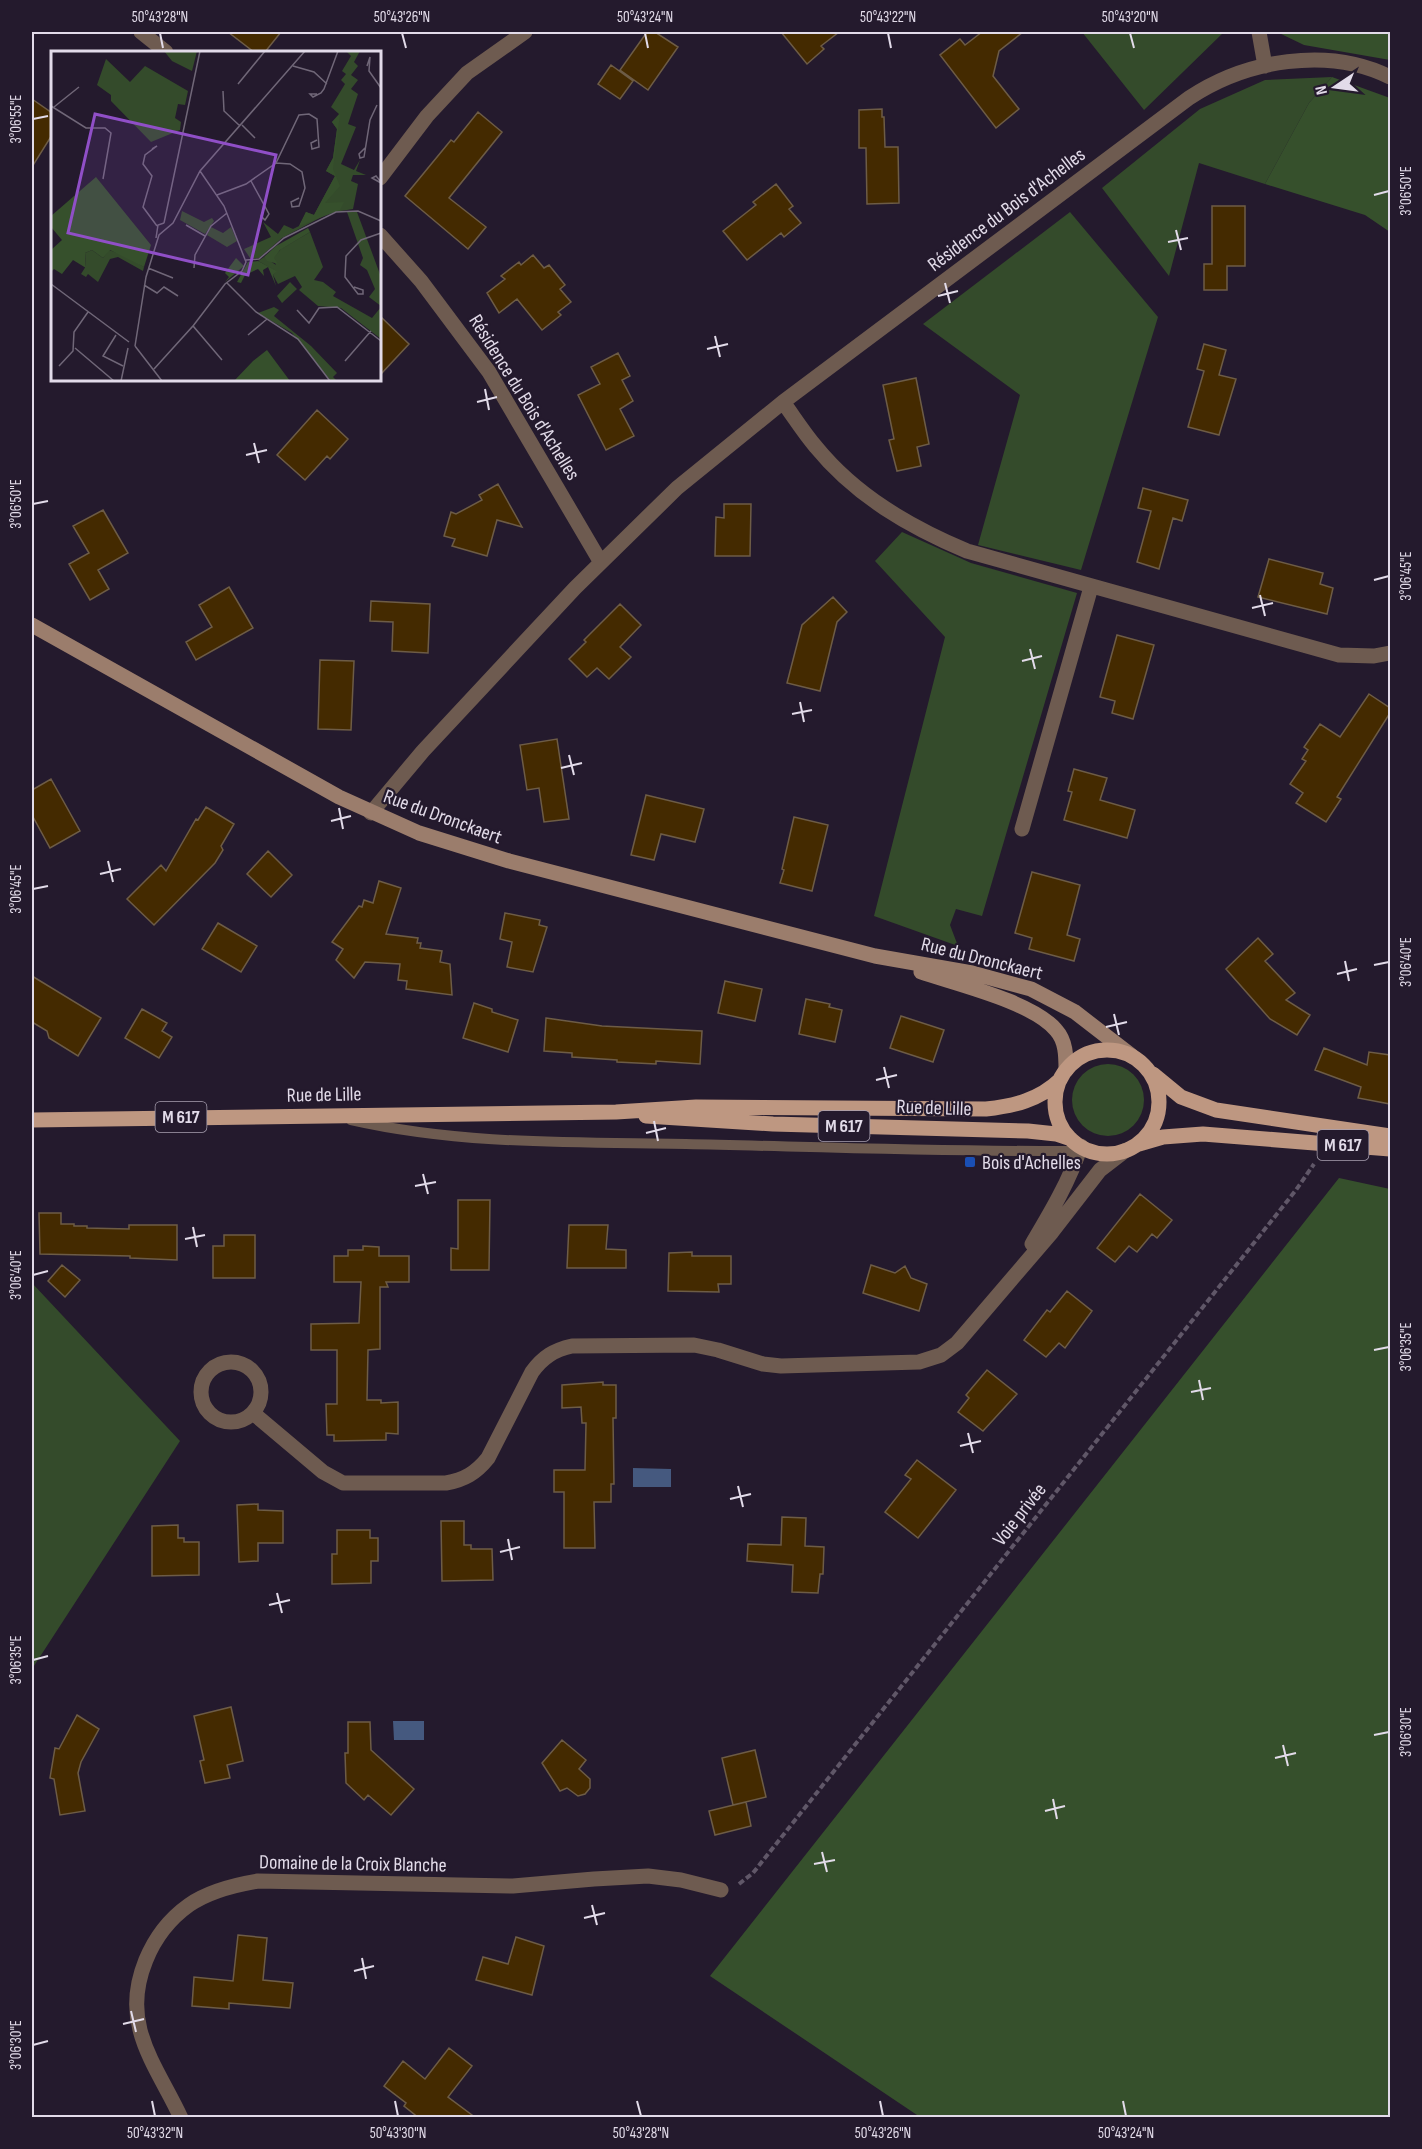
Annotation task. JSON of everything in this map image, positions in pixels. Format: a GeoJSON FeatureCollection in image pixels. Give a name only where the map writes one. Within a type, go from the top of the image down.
{"type":"FeatureCollection","features":[{"type":"Feature","properties":{"kind":"main road","name":"Rue du Dronckaert"},"geometry":{"type":"LineString","coordinates":[[32,625],[370,813],[419,833],[466,849],[875,956],[972,973],[1030,988],[1075,1012],[1132,1056]]}},
{"type":"Feature","properties":{"kind":"main road","name":"Rue du Dronckaert"},"geometry":{"type":"LineString","coordinates":[[875,956],[1033,1012],[1046,1020],[1059,1034],[1065,1047],[1063,1075]]}},
{"type":"Feature","properties":{"kind":"main road"},"geometry":{"type":"LineString","coordinates":[[1114,1050],[1132,1056],[1150,1072],[1158,1089],[1159,1108],[1150,1131],[1131,1148],[1108,1154],[1080,1147],[1064,1130],[1056,1114],[1055,1097],[1063,1075],[1079,1058],[1096,1051],[1114,1050]]}},
{"type":"Feature","properties":{"kind":"main road","name":"M 617"},"geometry":{"type":"LineString","coordinates":[[1150,1072],[1181,1096],[1207,1107],[1390,1136]]}},
{"type":"Feature","properties":{"kind":"main road","name":"Rue de Lille"},"geometry":{"type":"LineString","coordinates":[[32,1120],[616,1112],[696,1107],[986,1109],[1029,1100],[1047,1092],[1063,1075]]}},
{"type":"Feature","properties":{"kind":"main road","name":"Rue de Lille"},"geometry":{"type":"LineString","coordinates":[[616,1112],[657,1118],[731,1122],[1029,1131],[1056,1134],[1080,1147]]}},
{"type":"Feature","properties":{"kind":"main road","name":"M 617"},"geometry":{"type":"LineString","coordinates":[[1131,1148],[1163,1137],[1203,1134],[1390,1149]]}},
{"type":"Feature","properties":{"kind":"street"},"geometry":{"type":"LineString","coordinates":[[141,32],[165,51]]}},
{"type":"Feature","properties":{"kind":"street"},"geometry":{"type":"LineString","coordinates":[[381,177],[427,116],[460,81],[490,55],[525,32]]}},
{"type":"Feature","properties":{"kind":"street"},"geometry":{"type":"LineString","coordinates":[[1259,32],[1264,66]]}},
{"type":"Feature","properties":{"kind":"street","name":"Résidence du Bois d'Achelles"},"geometry":{"type":"LineString","coordinates":[[370,813],[423,751],[600,561],[677,488],[783,402],[1189,98],[1215,83],[1282,62],[1323,60],[1362,67],[1390,77]]}},
{"type":"Feature","properties":{"kind":"street","name":"Résidence du Bois d'Achelles"},"geometry":{"type":"LineString","coordinates":[[381,236],[421,281],[489,372],[600,561]]}},
{"type":"Feature","properties":{"kind":"street"},"geometry":{"type":"LineString","coordinates":[[783,402],[815,447],[872,500],[926,534],[967,551],[1339,655],[1374,656],[1390,653]]}},
{"type":"Feature","properties":{"kind":"street"},"geometry":{"type":"LineString","coordinates":[[1022,829],[1091,587]]}},
{"type":"Feature","properties":{"kind":"street"},"geometry":{"type":"LineString","coordinates":[[1012,1278],[1058,1200],[1080,1147]]}},
{"type":"Feature","properties":{"kind":"street"},"geometry":{"type":"LineString","coordinates":[[253,1413],[323,1472],[343,1483],[446,1483],[459,1481],[481,1467],[488,1458],[532,1372],[541,1360],[560,1349],[572,1346],[694,1345],[763,1364],[781,1366],[920,1362],[941,1355],[957,1343],[1052,1232],[1100,1170],[1131,1148]]}},
{"type":"Feature","properties":{"kind":"street"},"geometry":{"type":"LineString","coordinates":[[226,1362],[235,1362],[252,1370],[261,1386],[258,1405],[253,1413],[236,1421],[218,1419],[210,1414],[204,1406],[201,1388],[209,1371],[226,1362]]}},
{"type":"Feature","properties":{"kind":"street","name":"Domaine de la Croix Blanche"},"geometry":{"type":"LineString","coordinates":[[181,2118],[145,2044],[137,2017],[136,2001],[144,1966],[162,1932],[175,1916],[206,1896],[241,1884],[258,1881],[513,1886],[629,1876],[667,1878],[721,1890]]}},
{"type":"Feature","properties":{"kind":"lane"},"geometry":{"type":"LineString","coordinates":[[331,1115],[402,1130],[513,1141],[923,1150],[1080,1147]]}},
{"type":"Feature","properties":{"kind":"path","name":"Voie privée"},"geometry":{"type":"LineString","coordinates":[[721,1890],[735,1886],[753,1873],[1289,1199],[1328,1144]]}},
{"type":"Feature","properties":{"kind":"green space"},"geometry":{"type":"Polygon","coordinates":[[[1082,32],[1224,32],[1144,110],[1082,32]]]}},
{"type":"Feature","properties":{"kind":"green space"},"geometry":{"type":"Polygon","coordinates":[[[1277,32],[1390,32],[1390,60],[1304,45],[1277,32]]]}},
{"type":"Feature","properties":{"kind":"green space"},"geometry":{"type":"Polygon","coordinates":[[[1332,77],[1309,103],[1265,184],[1199,163],[1169,276],[1102,188],[1200,109],[1265,80],[1332,77]]]}},
{"type":"Feature","properties":{"kind":"green space"},"geometry":{"type":"Polygon","coordinates":[[[1332,77],[1390,98],[1390,232],[1365,215],[1265,184],[1309,103],[1332,77]]]}},
{"type":"Feature","properties":{"kind":"green space"},"geometry":{"type":"Polygon","coordinates":[[[1070,212],[1158,317],[1081,570],[978,545],[1020,395],[923,324],[1070,212]]]}},
{"type":"Feature","properties":{"kind":"green space"},"geometry":{"type":"Polygon","coordinates":[[[902,532],[971,563],[1077,593],[982,916],[956,909],[950,925],[958,946],[874,916],[945,637],[875,561],[902,532]]]}},
{"type":"Feature","properties":{"kind":"green space"},"geometry":{"type":"Polygon","coordinates":[[[1108,1064],[1128,1070],[1138,1080],[1144,1100],[1138,1120],[1128,1130],[1108,1136],[1088,1130],[1078,1120],[1072,1100],[1078,1080],[1088,1070],[1108,1064]]]}},
{"type":"Feature","properties":{"kind":"green space"},"geometry":{"type":"Polygon","coordinates":[[[1339,1178],[1390,1189],[1390,2117],[920,2117],[710,1976],[1339,1178]]]}},
{"type":"Feature","properties":{"kind":"green space"},"geometry":{"type":"Polygon","coordinates":[[[32,1283],[180,1441],[32,1669],[32,1283]]]}},
{"type":"Feature","properties":{"kind":"water"},"geometry":{"type":"Polygon","coordinates":[[[633,1468],[671,1469],[671,1487],[633,1487],[633,1468]]]}},
{"type":"Feature","properties":{"kind":"water"},"geometry":{"type":"Polygon","coordinates":[[[393,1721],[424,1721],[424,1740],[394,1740],[393,1721]]]}},
{"type":"Feature","properties":{"kind":"building"},"geometry":{"type":"Polygon","coordinates":[[[228,32],[281,32],[266,51],[253,51],[228,32]]]}},
{"type":"Feature","properties":{"kind":"building"},"geometry":{"type":"Polygon","coordinates":[[[647,32],[655,32],[678,47],[648,90],[620,70],[647,32]]]}},
{"type":"Feature","properties":{"kind":"building"},"geometry":{"type":"Polygon","coordinates":[[[781,32],[839,32],[821,46],[824,49],[807,64],[781,32]]]}},
{"type":"Feature","properties":{"kind":"building"},"geometry":{"type":"Polygon","coordinates":[[[982,32],[1023,32],[999,51],[993,76],[1019,109],[996,128],[940,55],[960,39],[965,45],[982,32]]]}},
{"type":"Feature","properties":{"kind":"building"},"geometry":{"type":"Polygon","coordinates":[[[611,65],[633,81],[620,99],[598,84],[611,65]]]}},
{"type":"Feature","properties":{"kind":"building"},"geometry":{"type":"Polygon","coordinates":[[[32,99],[51,112],[51,137],[32,167],[32,99]]]}},
{"type":"Feature","properties":{"kind":"building"},"geometry":{"type":"Polygon","coordinates":[[[882,109],[885,147],[898,147],[899,203],[867,204],[866,148],[859,148],[859,110],[882,109]]]}},
{"type":"Feature","properties":{"kind":"building"},"geometry":{"type":"Polygon","coordinates":[[[478,112],[502,132],[449,198],[486,227],[468,249],[405,196],[451,140],[454,142],[478,112]]]}},
{"type":"Feature","properties":{"kind":"building"},"geometry":{"type":"Polygon","coordinates":[[[776,184],[793,206],[789,209],[801,223],[784,237],[781,233],[747,260],[723,231],[756,205],[753,202],[776,184]]]}},
{"type":"Feature","properties":{"kind":"building"},"geometry":{"type":"Polygon","coordinates":[[[1212,206],[1245,206],[1245,266],[1227,266],[1227,290],[1204,290],[1204,264],[1212,264],[1212,206]]]}},
{"type":"Feature","properties":{"kind":"building"},"geometry":{"type":"Polygon","coordinates":[[[533,255],[544,268],[549,265],[565,285],[560,289],[571,302],[558,312],[561,315],[542,330],[517,299],[499,313],[487,293],[505,279],[501,276],[519,262],[521,265],[533,255]]]}},
{"type":"Feature","properties":{"kind":"building"},"geometry":{"type":"Polygon","coordinates":[[[381,317],[409,344],[381,374],[381,317]]]}},
{"type":"Feature","properties":{"kind":"building"},"geometry":{"type":"Polygon","coordinates":[[[1204,344],[1226,350],[1219,375],[1236,379],[1219,435],[1188,427],[1204,371],[1197,369],[1204,344]]]}},
{"type":"Feature","properties":{"kind":"building"},"geometry":{"type":"Polygon","coordinates":[[[618,353],[630,376],[622,380],[633,401],[620,409],[634,436],[606,450],[578,395],[600,384],[591,367],[618,353]]]}},
{"type":"Feature","properties":{"kind":"building"},"geometry":{"type":"Polygon","coordinates":[[[916,378],[929,444],[917,447],[921,466],[897,471],[889,440],[894,439],[883,385],[916,378]]]}},
{"type":"Feature","properties":{"kind":"building"},"geometry":{"type":"Polygon","coordinates":[[[317,410],[348,439],[330,459],[327,456],[305,480],[277,455],[317,410]]]}},
{"type":"Feature","properties":{"kind":"building"},"geometry":{"type":"Polygon","coordinates":[[[498,484],[522,527],[497,520],[487,556],[452,546],[455,539],[444,536],[451,512],[456,514],[482,500],[479,495],[498,484]]]}},
{"type":"Feature","properties":{"kind":"building"},"geometry":{"type":"Polygon","coordinates":[[[1143,488],[1188,500],[1182,521],[1173,518],[1159,569],[1137,562],[1151,511],[1138,508],[1143,488]]]}},
{"type":"Feature","properties":{"kind":"building"},"geometry":{"type":"Polygon","coordinates":[[[724,504],[751,504],[750,556],[715,556],[716,517],[724,518],[724,504]]]}},
{"type":"Feature","properties":{"kind":"building"},"geometry":{"type":"Polygon","coordinates":[[[103,510],[128,553],[98,570],[109,589],[90,600],[69,564],[89,553],[73,526],[103,510]]]}},
{"type":"Feature","properties":{"kind":"building"},"geometry":{"type":"Polygon","coordinates":[[[1269,559],[1323,573],[1320,584],[1333,588],[1327,614],[1258,597],[1269,559]]]}},
{"type":"Feature","properties":{"kind":"building"},"geometry":{"type":"Polygon","coordinates":[[[229,587],[253,628],[196,660],[186,642],[212,627],[199,605],[229,587]]]}},
{"type":"Feature","properties":{"kind":"building"},"geometry":{"type":"Polygon","coordinates":[[[833,597],[847,612],[837,622],[820,691],[787,683],[802,625],[833,597]]]}},
{"type":"Feature","properties":{"kind":"building"},"geometry":{"type":"Polygon","coordinates":[[[371,601],[430,604],[428,653],[392,651],[393,622],[370,621],[371,601]]]}},
{"type":"Feature","properties":{"kind":"building"},"geometry":{"type":"Polygon","coordinates":[[[620,604],[641,625],[620,647],[631,657],[609,679],[597,668],[587,677],[569,659],[586,642],[584,640],[620,604]]]}},
{"type":"Feature","properties":{"kind":"building"},"geometry":{"type":"Polygon","coordinates":[[[1117,635],[1154,645],[1133,719],[1112,713],[1115,701],[1100,697],[1117,635]]]}},
{"type":"Feature","properties":{"kind":"building"},"geometry":{"type":"Polygon","coordinates":[[[320,660],[354,661],[351,730],[318,729],[320,660]]]}},
{"type":"Feature","properties":{"kind":"building"},"geometry":{"type":"Polygon","coordinates":[[[1369,694],[1390,708],[1390,713],[1337,797],[1341,799],[1326,822],[1296,803],[1303,793],[1290,784],[1306,761],[1302,759],[1308,750],[1304,747],[1320,724],[1340,737],[1369,694]]]}},
{"type":"Feature","properties":{"kind":"building"},"geometry":{"type":"Polygon","coordinates":[[[557,739],[569,819],[544,822],[539,788],[527,790],[520,745],[557,739]]]}},
{"type":"Feature","properties":{"kind":"building"},"geometry":{"type":"Polygon","coordinates":[[[1074,769],[1107,778],[1100,800],[1135,810],[1127,838],[1064,820],[1072,792],[1068,791],[1074,769]]]}},
{"type":"Feature","properties":{"kind":"building"},"geometry":{"type":"Polygon","coordinates":[[[51,779],[80,831],[50,848],[32,815],[32,790],[51,779]]]}},
{"type":"Feature","properties":{"kind":"building"},"geometry":{"type":"Polygon","coordinates":[[[646,795],[704,809],[695,842],[661,834],[654,860],[631,855],[646,795]]]}},
{"type":"Feature","properties":{"kind":"building"},"geometry":{"type":"Polygon","coordinates":[[[206,807],[234,824],[221,846],[223,850],[215,863],[154,925],[127,899],[161,865],[166,871],[196,819],[198,820],[206,807]]]}},
{"type":"Feature","properties":{"kind":"building"},"geometry":{"type":"Polygon","coordinates":[[[794,817],[828,825],[812,891],[780,883],[794,817]]]}},
{"type":"Feature","properties":{"kind":"building"},"geometry":{"type":"Polygon","coordinates":[[[268,851],[292,875],[271,897],[247,874],[268,851]]]}},
{"type":"Feature","properties":{"kind":"building"},"geometry":{"type":"Polygon","coordinates":[[[1032,872],[1080,885],[1067,935],[1080,939],[1074,961],[1029,949],[1032,938],[1015,933],[1032,872]]]}},
{"type":"Feature","properties":{"kind":"building"},"geometry":{"type":"Polygon","coordinates":[[[379,881],[401,888],[386,934],[418,938],[417,943],[421,943],[420,948],[442,951],[440,962],[450,964],[452,995],[406,989],[407,981],[398,980],[400,964],[365,962],[354,978],[336,960],[343,949],[332,942],[359,906],[362,907],[364,900],[373,903],[379,881]]]}},
{"type":"Feature","properties":{"kind":"building"},"geometry":{"type":"Polygon","coordinates":[[[505,913],[540,920],[539,925],[547,927],[533,972],[507,967],[512,942],[500,939],[505,913]]]}},
{"type":"Feature","properties":{"kind":"building"},"geometry":{"type":"Polygon","coordinates":[[[218,923],[257,946],[241,972],[202,949],[218,923]]]}},
{"type":"Feature","properties":{"kind":"building"},"geometry":{"type":"Polygon","coordinates":[[[1258,938],[1273,954],[1265,961],[1295,993],[1286,1000],[1310,1015],[1297,1035],[1270,1019],[1226,969],[1258,938]]]}},
{"type":"Feature","properties":{"kind":"building"},"geometry":{"type":"Polygon","coordinates":[[[32,976],[101,1018],[78,1056],[49,1038],[47,1031],[32,1022],[32,976]]]}},
{"type":"Feature","properties":{"kind":"building"},"geometry":{"type":"Polygon","coordinates":[[[725,981],[762,989],[755,1021],[718,1013],[725,981]]]}},
{"type":"Feature","properties":{"kind":"building"},"geometry":{"type":"Polygon","coordinates":[[[806,999],[830,1004],[829,1007],[842,1010],[835,1042],[799,1034],[806,999]]]}},
{"type":"Feature","properties":{"kind":"building"},"geometry":{"type":"Polygon","coordinates":[[[474,1003],[492,1009],[492,1012],[518,1020],[508,1052],[463,1038],[474,1003]]]}},
{"type":"Feature","properties":{"kind":"building"},"geometry":{"type":"Polygon","coordinates":[[[142,1009],[167,1023],[162,1031],[172,1037],[159,1058],[125,1038],[142,1009]]]}},
{"type":"Feature","properties":{"kind":"building"},"geometry":{"type":"Polygon","coordinates":[[[901,1016],[944,1030],[933,1062],[890,1048],[901,1016]]]}},
{"type":"Feature","properties":{"kind":"building"},"geometry":{"type":"Polygon","coordinates":[[[546,1018],[602,1026],[702,1031],[700,1064],[656,1061],[656,1064],[617,1062],[617,1060],[572,1057],[572,1053],[544,1051],[546,1018]]]}},
{"type":"Feature","properties":{"kind":"building"},"geometry":{"type":"Polygon","coordinates":[[[1324,1048],[1367,1065],[1369,1052],[1390,1055],[1390,1104],[1358,1098],[1361,1087],[1315,1070],[1324,1048]]]}},
{"type":"Feature","properties":{"kind":"building"},"geometry":{"type":"Polygon","coordinates":[[[1140,1194],[1172,1220],[1157,1238],[1152,1234],[1137,1252],[1129,1246],[1115,1262],[1097,1248],[1140,1194]]]}},
{"type":"Feature","properties":{"kind":"building"},"geometry":{"type":"Polygon","coordinates":[[[458,1200],[490,1200],[489,1270],[451,1270],[451,1248],[458,1249],[458,1200]]]}},
{"type":"Feature","properties":{"kind":"building"},"geometry":{"type":"Polygon","coordinates":[[[39,1213],[61,1213],[61,1224],[87,1226],[87,1228],[129,1229],[129,1225],[177,1225],[177,1260],[130,1258],[130,1256],[40,1254],[39,1213]]]}},
{"type":"Feature","properties":{"kind":"building"},"geometry":{"type":"Polygon","coordinates":[[[569,1225],[608,1225],[606,1249],[626,1250],[626,1268],[567,1268],[569,1225]]]}},
{"type":"Feature","properties":{"kind":"building"},"geometry":{"type":"Polygon","coordinates":[[[224,1235],[255,1235],[255,1278],[213,1278],[213,1246],[224,1246],[224,1235]]]}},
{"type":"Feature","properties":{"kind":"building"},"geometry":{"type":"Polygon","coordinates":[[[363,1246],[379,1247],[379,1256],[409,1256],[409,1282],[386,1282],[388,1287],[380,1287],[380,1349],[368,1350],[367,1400],[381,1400],[381,1403],[398,1402],[398,1434],[386,1433],[386,1440],[334,1441],[334,1435],[327,1435],[326,1404],[337,1404],[337,1350],[311,1350],[311,1324],[359,1323],[361,1282],[334,1282],[334,1256],[348,1256],[348,1250],[363,1250],[363,1246]]]}},
{"type":"Feature","properties":{"kind":"building"},"geometry":{"type":"Polygon","coordinates":[[[692,1252],[692,1256],[731,1256],[731,1284],[718,1284],[719,1292],[668,1291],[669,1253],[692,1252]]]}},
{"type":"Feature","properties":{"kind":"building"},"geometry":{"type":"Polygon","coordinates":[[[62,1265],[80,1280],[65,1297],[48,1281],[62,1265]]]}},
{"type":"Feature","properties":{"kind":"building"},"geometry":{"type":"Polygon","coordinates":[[[871,1265],[895,1273],[905,1266],[911,1278],[927,1284],[919,1311],[863,1293],[871,1265]]]}},
{"type":"Feature","properties":{"kind":"building"},"geometry":{"type":"Polygon","coordinates":[[[1067,1291],[1092,1311],[1065,1348],[1059,1343],[1046,1357],[1024,1340],[1047,1310],[1050,1312],[1067,1291]]]}},
{"type":"Feature","properties":{"kind":"building"},"geometry":{"type":"Polygon","coordinates":[[[987,1370],[1017,1394],[983,1431],[958,1412],[969,1398],[966,1395],[987,1370]]]}},
{"type":"Feature","properties":{"kind":"building"},"geometry":{"type":"Polygon","coordinates":[[[603,1382],[603,1385],[616,1385],[616,1418],[613,1418],[614,1484],[611,1484],[611,1502],[594,1502],[595,1548],[564,1548],[564,1492],[554,1492],[554,1470],[585,1470],[586,1423],[582,1423],[581,1407],[562,1408],[562,1385],[603,1382]]]}},
{"type":"Feature","properties":{"kind":"building"},"geometry":{"type":"Polygon","coordinates":[[[917,1460],[956,1490],[918,1538],[885,1512],[911,1479],[905,1475],[917,1460]]]}},
{"type":"Feature","properties":{"kind":"building"},"geometry":{"type":"Polygon","coordinates":[[[258,1504],[258,1510],[283,1511],[283,1543],[258,1543],[258,1561],[239,1562],[237,1505],[258,1504]]]}},
{"type":"Feature","properties":{"kind":"building"},"geometry":{"type":"Polygon","coordinates":[[[782,1517],[806,1518],[805,1546],[824,1547],[823,1574],[820,1574],[818,1593],[792,1592],[793,1565],[747,1561],[748,1544],[781,1545],[782,1517]]]}},
{"type":"Feature","properties":{"kind":"building"},"geometry":{"type":"Polygon","coordinates":[[[441,1521],[464,1521],[464,1545],[471,1545],[471,1549],[492,1549],[493,1580],[442,1581],[441,1521]]]}},
{"type":"Feature","properties":{"kind":"building"},"geometry":{"type":"Polygon","coordinates":[[[178,1525],[178,1538],[184,1538],[184,1542],[199,1542],[199,1575],[152,1576],[152,1526],[178,1525]]]}},
{"type":"Feature","properties":{"kind":"building"},"geometry":{"type":"Polygon","coordinates":[[[337,1530],[370,1530],[370,1538],[378,1538],[378,1561],[371,1561],[371,1583],[332,1584],[332,1554],[337,1554],[337,1530]]]}},
{"type":"Feature","properties":{"kind":"building"},"geometry":{"type":"Polygon","coordinates":[[[231,1707],[243,1761],[227,1765],[230,1778],[205,1783],[200,1761],[204,1760],[194,1716],[231,1707]]]}},
{"type":"Feature","properties":{"kind":"building"},"geometry":{"type":"Polygon","coordinates":[[[77,1715],[99,1729],[81,1762],[78,1773],[85,1811],[60,1815],[54,1779],[50,1778],[55,1748],[59,1749],[77,1715]]]}},
{"type":"Feature","properties":{"kind":"building"},"geometry":{"type":"Polygon","coordinates":[[[348,1722],[370,1722],[371,1750],[414,1789],[391,1815],[368,1795],[364,1800],[346,1783],[345,1753],[348,1753],[348,1722]]]}},
{"type":"Feature","properties":{"kind":"building"},"geometry":{"type":"Polygon","coordinates":[[[562,1740],[586,1760],[579,1769],[590,1779],[590,1788],[585,1794],[578,1796],[567,1788],[560,1791],[542,1763],[562,1740]]]}},
{"type":"Feature","properties":{"kind":"building"},"geometry":{"type":"Polygon","coordinates":[[[755,1750],[766,1797],[733,1805],[722,1758],[755,1750]]]}},
{"type":"Feature","properties":{"kind":"building"},"geometry":{"type":"Polygon","coordinates":[[[746,1802],[751,1826],[715,1835],[709,1811],[746,1802]]]}},
{"type":"Feature","properties":{"kind":"building"},"geometry":{"type":"Polygon","coordinates":[[[238,1935],[267,1938],[263,1980],[293,1983],[290,2008],[229,2003],[229,2009],[192,2006],[194,1977],[233,1981],[238,1935]]]}},
{"type":"Feature","properties":{"kind":"building"},"geometry":{"type":"Polygon","coordinates":[[[516,1937],[544,1946],[532,1995],[476,1980],[483,1957],[508,1964],[516,1937]]]}},
{"type":"Feature","properties":{"kind":"building"},"geometry":{"type":"Polygon","coordinates":[[[449,2048],[472,2066],[448,2097],[476,2118],[419,2118],[404,2106],[406,2103],[384,2086],[403,2061],[425,2079],[449,2048]]]}},
{"type":"Feature","properties":{"kind":"place","name":"Bois d'Achelles"},"geometry":{"type":"Point","coordinates":[970,1162]}}]}
